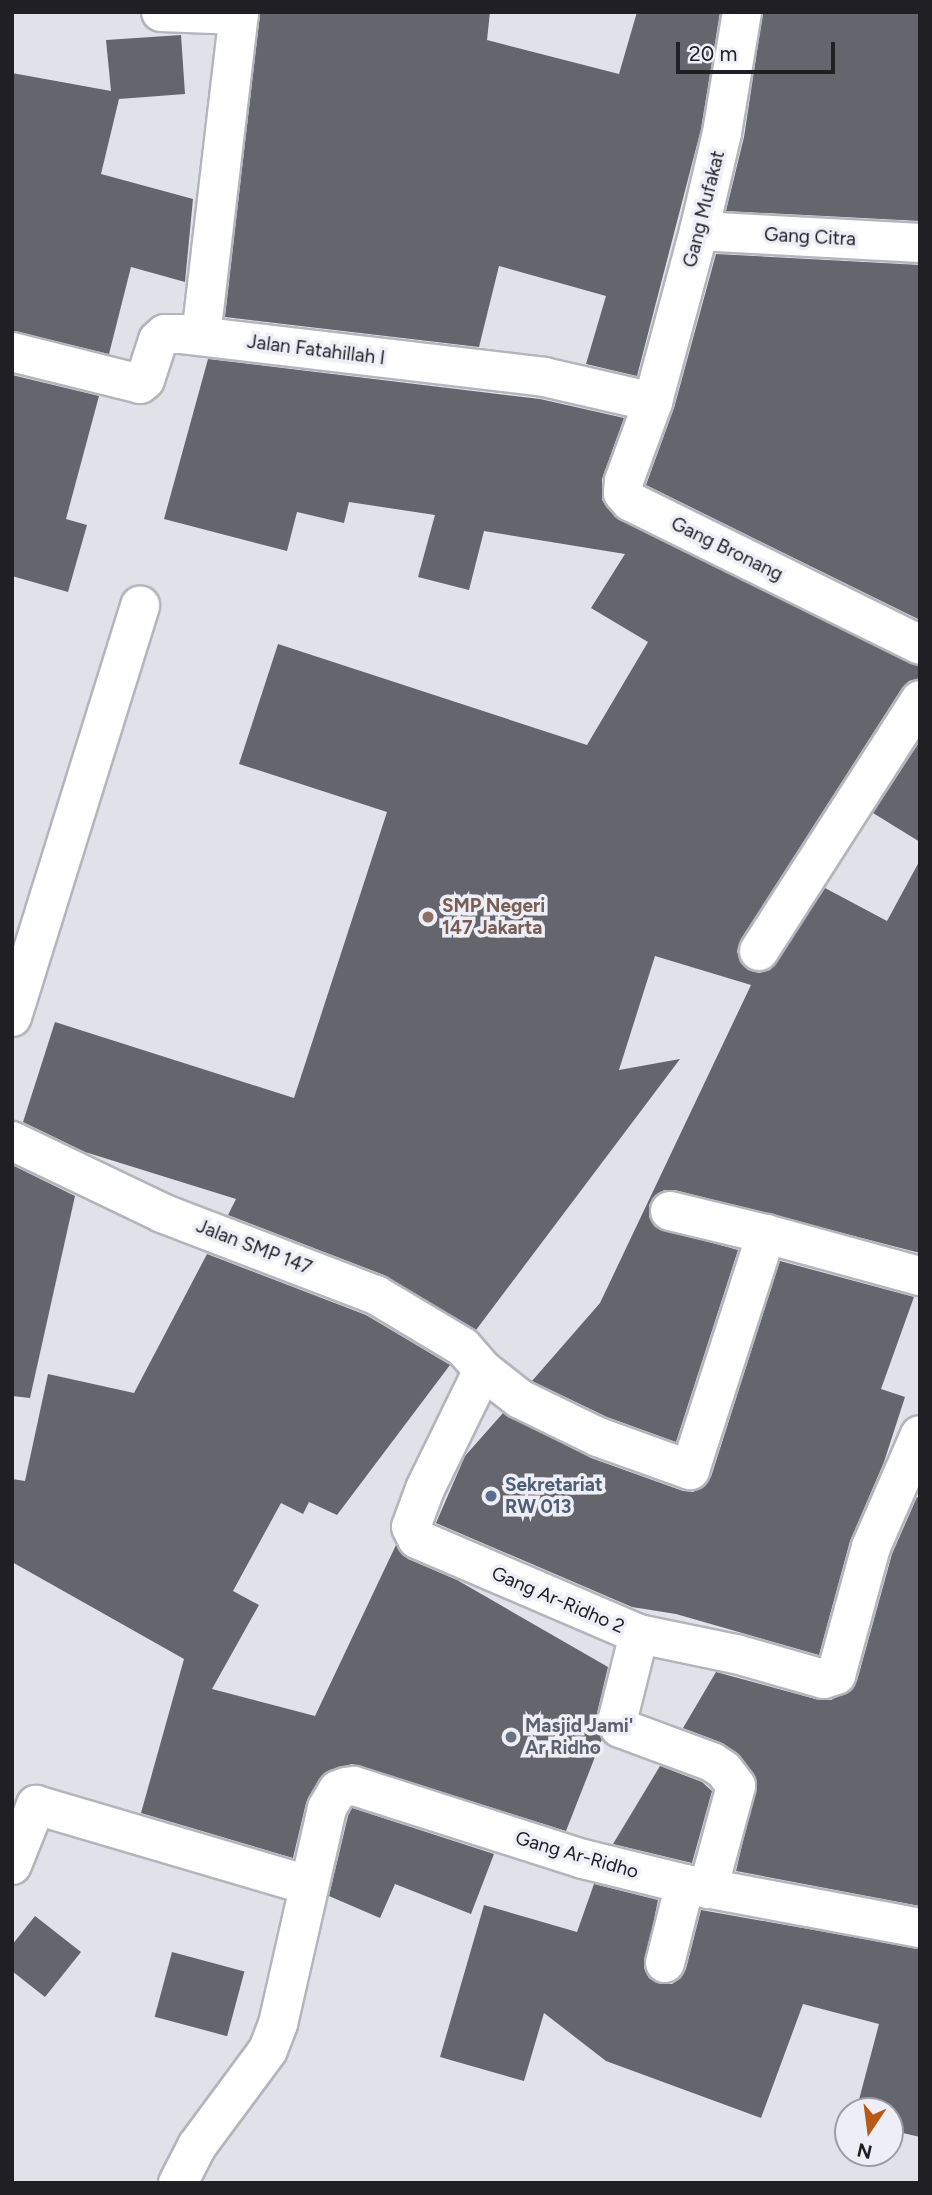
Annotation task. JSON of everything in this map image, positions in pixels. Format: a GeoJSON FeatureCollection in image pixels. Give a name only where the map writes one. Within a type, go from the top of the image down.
{"type":"FeatureCollection","features":[{"type":"Feature","properties":{"kind":"street"},"geometry":{"type":"LineString","coordinates":[[161,12],[239,14],[201,336]]}},
{"type":"Feature","properties":{"kind":"street","name":"Gang Mufakat"},"geometry":{"type":"LineString","coordinates":[[653,402],[699,232],[722,133],[742,12]]}},
{"type":"Feature","properties":{"kind":"street","name":"Gang Citra"},"geometry":{"type":"LineString","coordinates":[[699,232],[920,243]]}},
{"type":"Feature","properties":{"kind":"street","name":"Jalan Fatahillah I"},"geometry":{"type":"LineString","coordinates":[[12,352],[134,384],[145,380],[156,344],[162,337],[170,334],[201,336],[544,377],[653,402]]}},
{"type":"Feature","properties":{"kind":"street","name":"Gang Bronang"},"geometry":{"type":"LineString","coordinates":[[653,402],[624,481],[623,493],[631,502],[920,645]]}},
{"type":"Feature","properties":{"kind":"street"},"geometry":{"type":"LineString","coordinates":[[12,1017],[139,605]]}},
{"type":"Feature","properties":{"kind":"street"},"geometry":{"type":"LineString","coordinates":[[759,951],[920,699]]}},
{"type":"Feature","properties":{"kind":"street","name":"Jalan SMP 147"},"geometry":{"type":"LineString","coordinates":[[12,1141],[162,1213],[376,1295],[463,1347],[483,1370],[520,1399],[598,1437],[690,1471],[766,1234]]}},
{"type":"Feature","properties":{"kind":"street"},"geometry":{"type":"LineString","coordinates":[[670,1210],[920,1276]]}},
{"type":"Feature","properties":{"kind":"street","name":"Gang Ar-Ridho 2"},"geometry":{"type":"LineString","coordinates":[[483,1370],[425,1489],[411,1527],[417,1539],[639,1634],[618,1718],[620,1728],[712,1762],[724,1770],[736,1786],[697,1887]]}},
{"type":"Feature","properties":{"kind":"street"},"geometry":{"type":"LineString","coordinates":[[639,1634],[655,1635],[831,1679],[839,1667],[871,1546],[920,1435]]}},
{"type":"Feature","properties":{"kind":"street","name":"Gang Ar-Ridho"},"geometry":{"type":"LineString","coordinates":[[178,2183],[197,2146],[268,2050],[278,2024],[327,1808],[338,1790],[354,1786],[583,1859],[697,1887],[920,1928]]}},
{"type":"Feature","properties":{"kind":"street"},"geometry":{"type":"LineString","coordinates":[[12,1865],[36,1805],[308,1885]]}},
{"type":"Feature","properties":{"kind":"street"},"geometry":{"type":"LineString","coordinates":[[665,1962],[697,1887]]}},
{"type":"Feature","properties":{"kind":"building"},"geometry":{"type":"Polygon","coordinates":[[[260,12],[490,12],[487,40],[619,74],[637,12],[720,12],[701,129],[637,376],[586,364],[606,296],[499,266],[479,347],[225,317],[260,12]]]}},
{"type":"Feature","properties":{"kind":"building"},"geometry":{"type":"Polygon","coordinates":[[[763,12],[920,12],[920,221],[726,211],[744,137],[763,12]]]}},
{"type":"Feature","properties":{"kind":"building"},"geometry":{"type":"Polygon","coordinates":[[[181,35],[185,94],[119,99],[101,174],[193,199],[185,282],[131,267],[109,354],[12,331],[12,73],[111,91],[106,40],[181,35]]]}},
{"type":"Feature","properties":{"kind":"building"},"geometry":{"type":"Polygon","coordinates":[[[716,254],[920,265],[920,620],[646,485],[674,408],[716,254]]]}},
{"type":"Feature","properties":{"kind":"building"},"geometry":{"type":"Polygon","coordinates":[[[208,359],[540,399],[624,418],[602,479],[602,500],[615,517],[920,667],[920,678],[909,681],[902,688],[741,939],[737,951],[740,962],[748,970],[759,973],[770,970],[825,888],[887,921],[920,860],[920,1253],[675,1190],[664,1190],[655,1196],[649,1205],[649,1217],[655,1227],[738,1250],[676,1442],[607,1417],[532,1381],[600,1303],[751,985],[655,956],[619,1070],[680,1059],[476,1330],[384,1275],[228,1215],[236,1199],[85,1152],[23,1122],[55,1022],[294,1098],[387,812],[239,764],[278,644],[587,745],[648,642],[591,608],[625,554],[484,531],[469,590],[418,577],[435,515],[349,502],[344,523],[297,512],[287,551],[164,519],[208,359]]]}},
{"type":"Feature","properties":{"kind":"building"},"geometry":{"type":"Polygon","coordinates":[[[12,375],[99,396],[66,519],[87,525],[68,592],[12,576],[12,375]]]}},
{"type":"Feature","properties":{"kind":"building"},"geometry":{"type":"Polygon","coordinates":[[[920,741],[920,842],[873,813],[920,741]]]}},
{"type":"Feature","properties":{"kind":"building"},"geometry":{"type":"Polygon","coordinates":[[[12,1165],[75,1196],[30,1398],[12,1396],[12,1165]]]}},
{"type":"Feature","properties":{"kind":"building"},"geometry":{"type":"Polygon","coordinates":[[[207,1254],[366,1315],[450,1365],[337,1515],[309,1502],[303,1514],[281,1503],[233,1591],[259,1605],[212,1689],[315,1716],[396,1545],[408,1559],[457,1580],[608,1667],[597,1713],[602,1739],[566,1831],[352,1764],[330,1770],[319,1779],[306,1803],[293,1858],[141,1813],[184,1659],[12,1562],[12,1479],[25,1481],[48,1374],[134,1393],[207,1254]]]}},
{"type":"Feature","properties":{"kind":"building"},"geometry":{"type":"Polygon","coordinates":[[[780,1261],[914,1297],[881,1389],[905,1397],[884,1462],[850,1541],[819,1655],[676,1614],[632,1607],[436,1523],[465,1456],[503,1413],[591,1458],[683,1491],[693,1492],[704,1487],[711,1477],[780,1261]]]}},
{"type":"Feature","properties":{"kind":"building"},"geometry":{"type":"Polygon","coordinates":[[[917,1497],[920,1499],[920,1906],[736,1871],[757,1781],[736,1752],[720,1742],[683,1728],[716,1672],[819,1700],[831,1700],[851,1690],[857,1681],[892,1554],[917,1497]]]}},
{"type":"Feature","properties":{"kind":"building"},"geometry":{"type":"Polygon","coordinates":[[[660,1766],[702,1782],[712,1791],[692,1863],[613,1844],[660,1766]]]}},
{"type":"Feature","properties":{"kind":"building"},"geometry":{"type":"Polygon","coordinates":[[[352,1808],[494,1854],[471,1914],[395,1884],[380,1918],[329,1896],[352,1808]]]}},
{"type":"Feature","properties":{"kind":"building"},"geometry":{"type":"Polygon","coordinates":[[[594,1884],[658,1900],[644,1968],[649,1978],[660,1984],[672,1984],[681,1978],[686,1969],[701,1910],[920,1949],[920,2137],[904,2133],[904,2097],[860,2097],[879,2024],[803,2004],[761,2118],[606,2061],[544,2013],[524,2081],[440,2057],[484,1905],[577,1932],[594,1884]]]}},
{"type":"Feature","properties":{"kind":"building"},"geometry":{"type":"Polygon","coordinates":[[[35,1916],[81,1952],[45,1997],[12,1971],[12,1945],[35,1916]]]}},
{"type":"Feature","properties":{"kind":"building"},"geometry":{"type":"Polygon","coordinates":[[[172,1952],[244,1971],[227,2036],[155,2017],[172,1952]]]}},
{"type":"Feature","properties":{"kind":"place","name":"SMP Negeri 147 Jakarta"},"geometry":{"type":"Point","coordinates":[428,917]}},
{"type":"Feature","properties":{"kind":"place","name":"Sekretariat RW 013"},"geometry":{"type":"Point","coordinates":[491,1496]}},
{"type":"Feature","properties":{"kind":"place","name":"Masjid Jami' Ar Ridho"},"geometry":{"type":"Point","coordinates":[511,1737]}}]}
